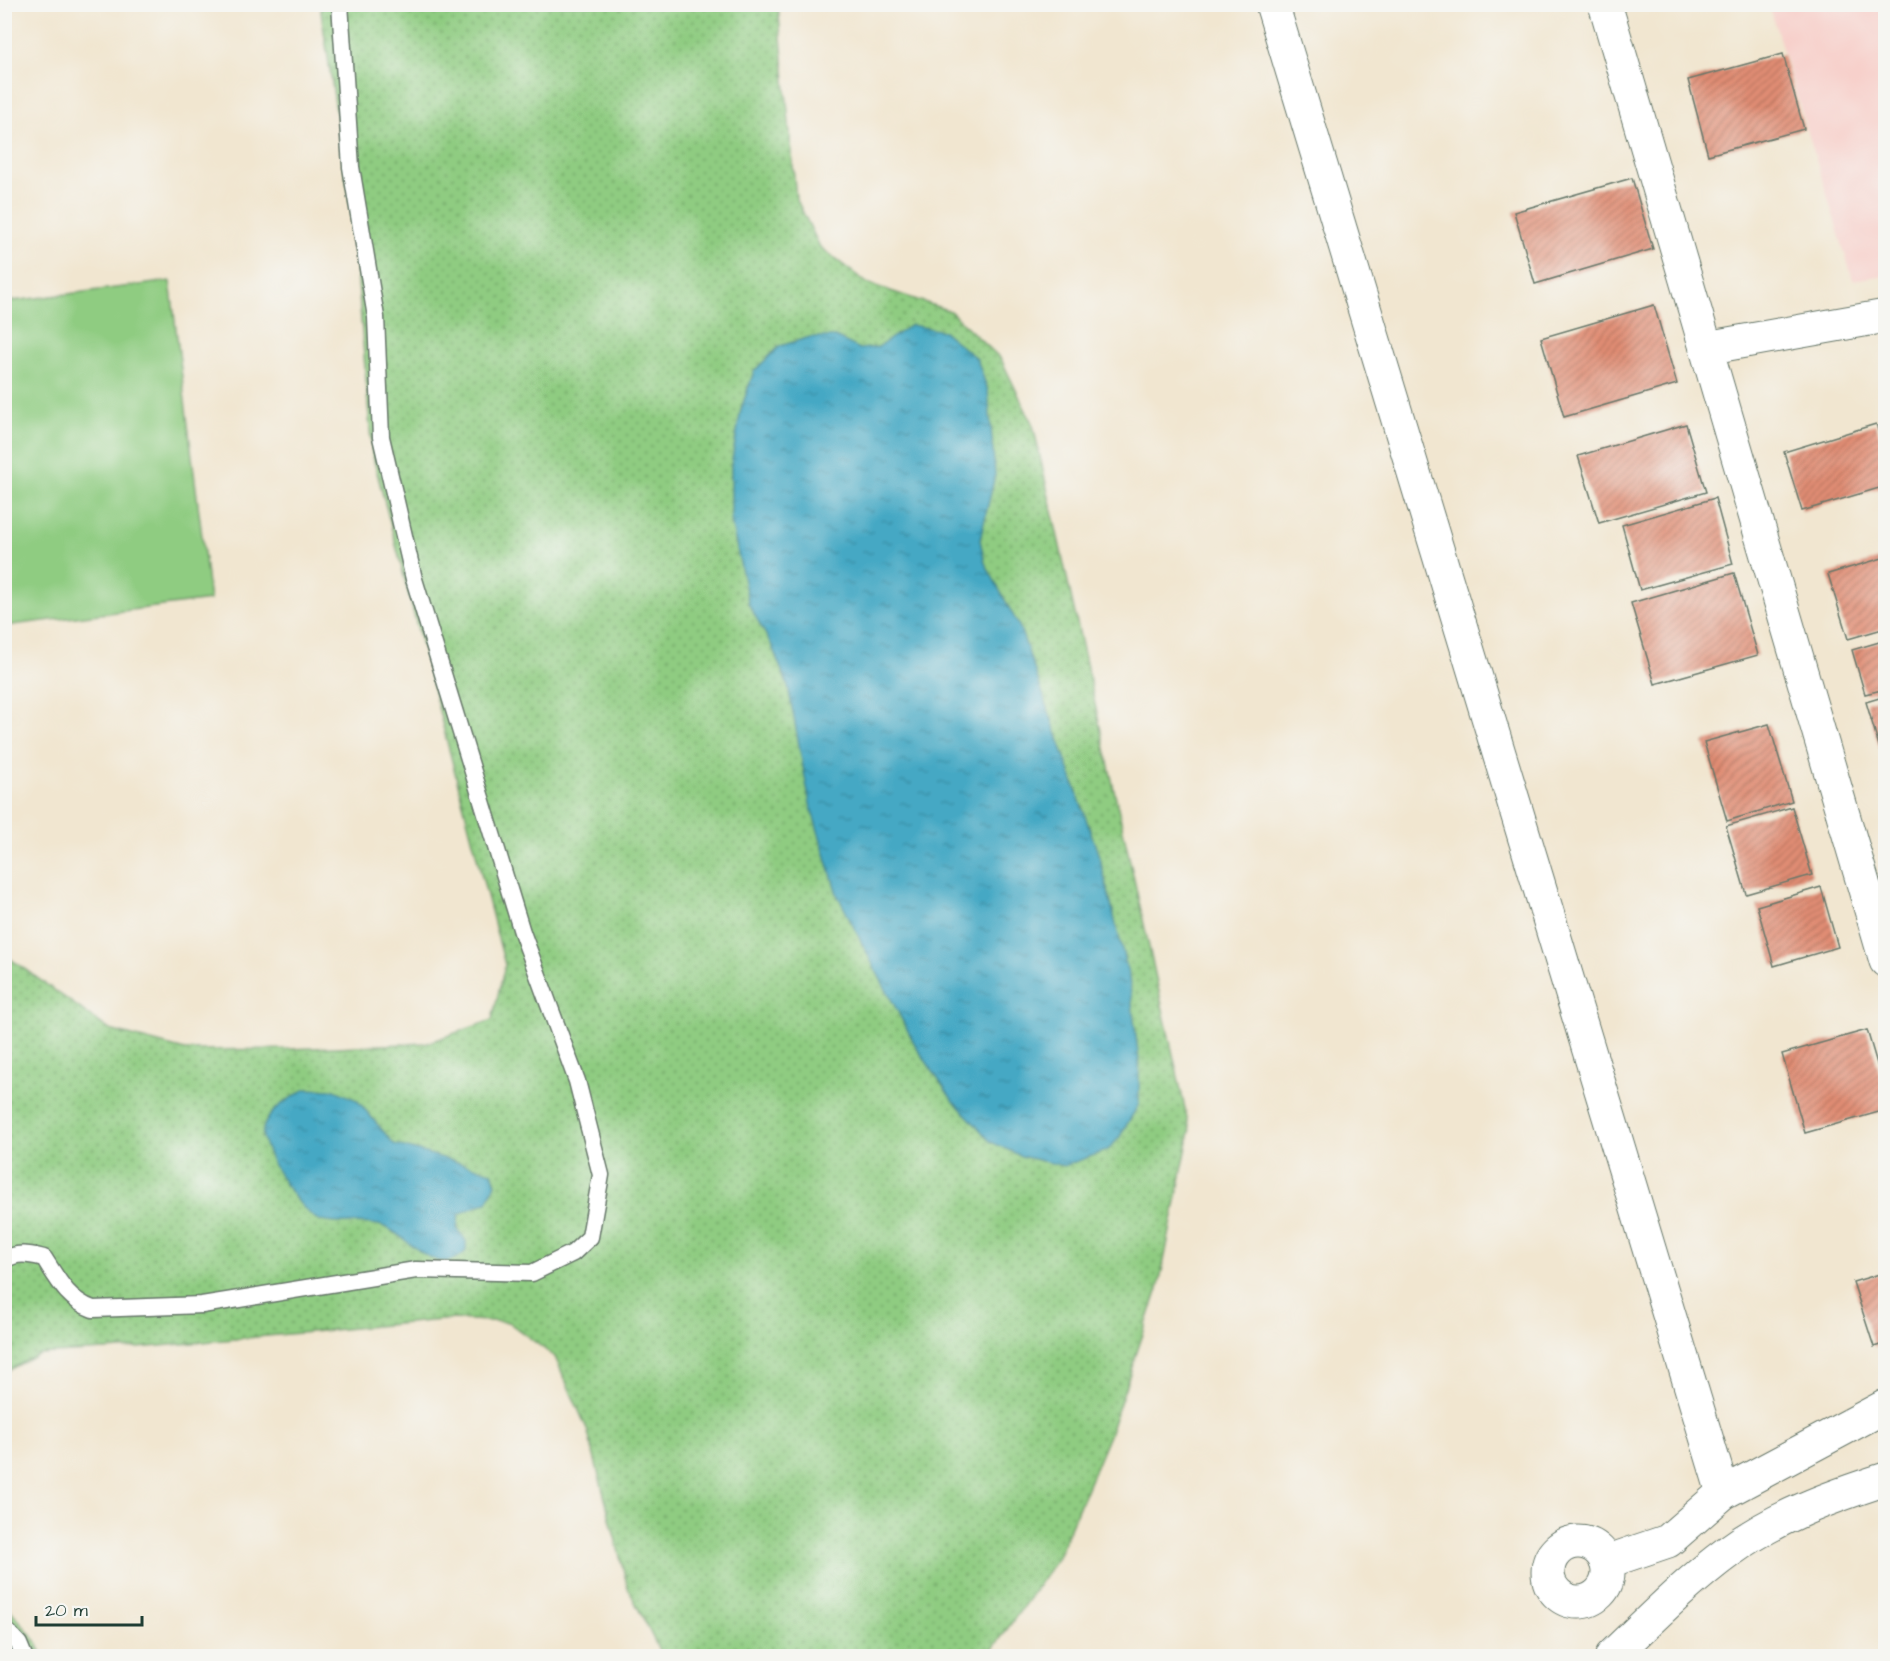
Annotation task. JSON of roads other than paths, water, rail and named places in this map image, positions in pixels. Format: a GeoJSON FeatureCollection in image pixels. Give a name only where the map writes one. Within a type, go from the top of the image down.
{"type":"FeatureCollection","features":[{"type":"Feature","properties":{"kind":"street"},"geometry":{"type":"LineString","coordinates":[[1272,4],[1723,1493]]}},
{"type":"Feature","properties":{"kind":"street"},"geometry":{"type":"LineString","coordinates":[[1605,4],[1886,961]]}},
{"type":"Feature","properties":{"kind":"street"},"geometry":{"type":"LineString","coordinates":[[1706,348],[1886,316]]}},
{"type":"Feature","properties":{"kind":"street"},"geometry":{"type":"LineString","coordinates":[[1606,1562],[1668,1541],[1723,1493],[1886,1406]]}},
{"type":"Feature","properties":{"kind":"street"},"geometry":{"type":"LineString","coordinates":[[1612,1656],[1684,1588],[1729,1552],[1785,1517],[1838,1494],[1886,1479]]}},
{"type":"Feature","properties":{"kind":"lane"},"geometry":{"type":"LineString","coordinates":[[4,1261],[9,1257],[26,1254],[44,1258],[69,1296],[79,1304],[93,1309],[202,1305],[416,1270],[532,1273],[573,1253],[590,1237],[601,1175],[577,1081],[522,932],[414,579],[381,437],[376,317],[351,167],[340,4]]}},
{"type":"Feature","properties":{"kind":"lane"},"geometry":{"type":"LineString","coordinates":[[4,1628],[19,1644],[24,1656]]}},
{"type":"Feature","properties":{"kind":"water"},"geometry":{"type":"Polygon","coordinates":[[[911,325],[943,331],[977,359],[988,391],[995,475],[980,540],[985,563],[1020,628],[1100,859],[1129,978],[1139,1061],[1139,1104],[1119,1138],[1108,1150],[1064,1166],[1021,1156],[991,1142],[951,1098],[917,1048],[873,965],[837,894],[810,804],[788,686],[771,644],[749,605],[731,521],[731,465],[741,409],[754,371],[780,346],[810,337],[835,337],[860,349],[878,347],[911,325]]]}},
{"type":"Feature","properties":{"kind":"water"},"geometry":{"type":"Polygon","coordinates":[[[306,1089],[335,1090],[357,1100],[394,1144],[492,1172],[496,1184],[487,1202],[459,1214],[457,1228],[466,1241],[466,1251],[455,1259],[435,1260],[387,1228],[371,1224],[326,1222],[311,1215],[302,1206],[274,1164],[263,1138],[263,1129],[275,1110],[306,1089]]]}}]}
